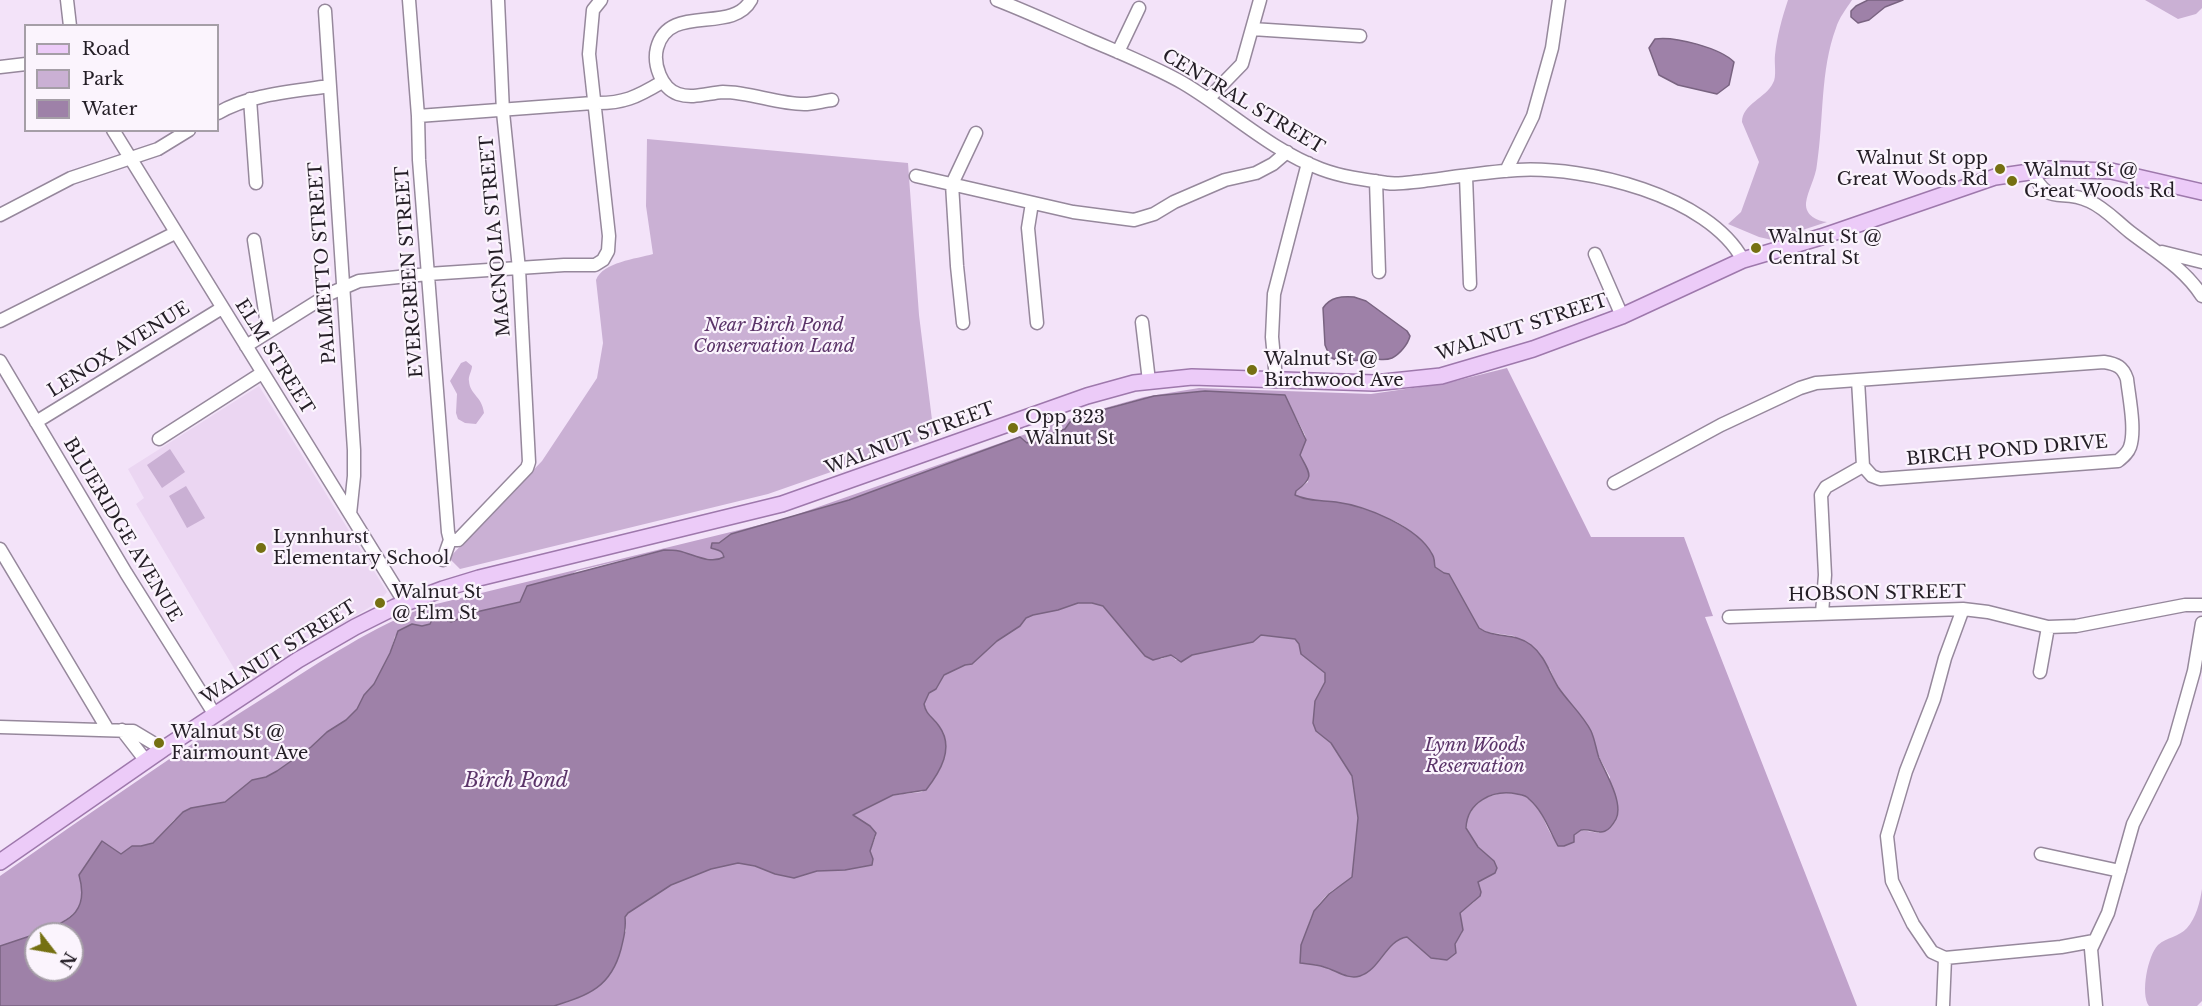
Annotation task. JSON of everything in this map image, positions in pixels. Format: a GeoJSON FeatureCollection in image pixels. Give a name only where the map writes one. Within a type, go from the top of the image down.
{"type":"FeatureCollection","features":[{"type":"Feature","properties":{"kind":"main road","name":"WALNUT STREET"},"geometry":{"type":"LineString","coordinates":[[1,859],[163,749],[330,641],[371,618],[405,603],[479,578],[782,504],[1087,396],[1149,381],[1192,376],[1374,383],[1441,376],[1533,349],[1623,316],[1743,260],[1821,237],[1995,177],[2050,169],[2111,171],[2202,192]]}},
{"type":"Feature","properties":{"kind":"street"},"geometry":{"type":"LineString","coordinates":[[67,0],[70,24]]}},
{"type":"Feature","properties":{"kind":"street","name":"EVERGREEN STREET"},"geometry":{"type":"LineString","coordinates":[[409,0],[419,160],[450,540]]}},
{"type":"Feature","properties":{"kind":"street","name":"MAGNOLIA STREET"},"geometry":{"type":"LineString","coordinates":[[450,540],[458,540],[527,468],[529,453],[519,269],[503,111],[498,0]]}},
{"type":"Feature","properties":{"kind":"street"},"geometry":{"type":"LineString","coordinates":[[246,346],[342,288],[359,281],[428,274],[595,265],[603,260],[608,250],[609,236],[589,54],[592,10],[601,0]]}},
{"type":"Feature","properties":{"kind":"street"},"geometry":{"type":"LineString","coordinates":[[751,0],[746,9],[736,15],[676,24],[663,33],[657,49],[656,65],[662,82],[677,94],[699,96],[723,92],[803,104],[832,100]]}},
{"type":"Feature","properties":{"kind":"street","name":"CENTRAL STREET"},"geometry":{"type":"LineString","coordinates":[[997,0],[1171,76],[1287,152],[1308,163],[1346,177],[1391,184],[1506,171],[1564,171],[1602,177],[1648,191],[1717,227],[1737,249],[1743,260]]}},
{"type":"Feature","properties":{"kind":"street"},"geometry":{"type":"LineString","coordinates":[[1208,99],[1242,64],[1260,0]]}},
{"type":"Feature","properties":{"kind":"street"},"geometry":{"type":"LineString","coordinates":[[1506,171],[1533,116],[1552,48],[1559,0]]}},
{"type":"Feature","properties":{"kind":"street"},"geometry":{"type":"LineString","coordinates":[[1118,52],[1139,8]]}},
{"type":"Feature","properties":{"kind":"street","name":"PALMETTO STREET"},"geometry":{"type":"LineString","coordinates":[[325,10],[354,450],[350,514]]}},
{"type":"Feature","properties":{"kind":"street"},"geometry":{"type":"LineString","coordinates":[[1252,29],[1360,36]]}},
{"type":"Feature","properties":{"kind":"street"},"geometry":{"type":"LineString","coordinates":[[0,68],[24,64]]}},
{"type":"Feature","properties":{"kind":"street"},"geometry":{"type":"LineString","coordinates":[[418,116],[593,103],[614,104],[629,100],[662,82]]}},
{"type":"Feature","properties":{"kind":"street"},"geometry":{"type":"LineString","coordinates":[[219,112],[231,105],[250,99],[329,86]]}},
{"type":"Feature","properties":{"kind":"street"},"geometry":{"type":"LineString","coordinates":[[250,99],[256,183]]}},
{"type":"Feature","properties":{"kind":"street","name":"ELM STREET"},"geometry":{"type":"LineString","coordinates":[[114,132],[405,603]]}},
{"type":"Feature","properties":{"kind":"street"},"geometry":{"type":"LineString","coordinates":[[0,215],[71,178],[158,149],[186,132]]}},
{"type":"Feature","properties":{"kind":"street"},"geometry":{"type":"LineString","coordinates":[[963,323],[952,184],[976,133]]}},
{"type":"Feature","properties":{"kind":"street"},"geometry":{"type":"LineString","coordinates":[[916,176],[1073,212],[1134,220],[1154,214],[1174,202],[1225,180],[1256,173],[1273,164],[1287,152]]}},
{"type":"Feature","properties":{"kind":"street"},"geometry":{"type":"LineString","coordinates":[[1276,379],[1272,319],[1274,294],[1308,163]]}},
{"type":"Feature","properties":{"kind":"street"},"geometry":{"type":"LineString","coordinates":[[2032,172],[2040,187],[2050,194],[2088,200],[2173,263],[2195,285],[2202,296]]}},
{"type":"Feature","properties":{"kind":"street"},"geometry":{"type":"LineString","coordinates":[[1466,176],[1470,284]]}},
{"type":"Feature","properties":{"kind":"street"},"geometry":{"type":"LineString","coordinates":[[1376,182],[1379,272]]}},
{"type":"Feature","properties":{"kind":"street"},"geometry":{"type":"LineString","coordinates":[[1032,203],[1028,228],[1037,323]]}},
{"type":"Feature","properties":{"kind":"street"},"geometry":{"type":"LineString","coordinates":[[0,321],[176,233]]}},
{"type":"Feature","properties":{"kind":"street"},"geometry":{"type":"LineString","coordinates":[[254,240],[268,331]]}},
{"type":"Feature","properties":{"kind":"street"},"geometry":{"type":"LineString","coordinates":[[2157,251],[2202,262]]}},
{"type":"Feature","properties":{"kind":"street"},"geometry":{"type":"LineString","coordinates":[[1595,254],[1623,316]]}},
{"type":"Feature","properties":{"kind":"street","name":"LENOX AVENUE"},"geometry":{"type":"LineString","coordinates":[[36,423],[222,308]]}},
{"type":"Feature","properties":{"kind":"street"},"geometry":{"type":"LineString","coordinates":[[1142,322],[1149,381]]}},
{"type":"Feature","properties":{"kind":"street","name":"BLUERIDGE AVENUE"},"geometry":{"type":"LineString","coordinates":[[0,362],[127,576],[215,715]]}},
{"type":"Feature","properties":{"kind":"street","name":"BIRCH POND DRIVE"},"geometry":{"type":"LineString","coordinates":[[1858,381],[2104,362],[2116,364],[2124,371],[2127,379],[2132,436],[2130,448],[2118,461],[1880,478],[1872,476],[1863,466]]}},
{"type":"Feature","properties":{"kind":"street"},"geometry":{"type":"LineString","coordinates":[[159,440],[262,373]]}},
{"type":"Feature","properties":{"kind":"street"},"geometry":{"type":"LineString","coordinates":[[1614,483],[1721,425],[1800,388],[1816,383],[1858,381],[1863,466],[1826,487],[1821,495],[1825,575],[1822,613]]}},
{"type":"Feature","properties":{"kind":"street"},"geometry":{"type":"LineString","coordinates":[[442,560],[450,540]]}},
{"type":"Feature","properties":{"kind":"street"},"geometry":{"type":"LineString","coordinates":[[0,549],[108,730]]}},
{"type":"Feature","properties":{"kind":"street","name":"HOBSON STREET"},"geometry":{"type":"LineString","coordinates":[[1729,617],[1963,609],[1988,612],[2048,627],[2076,626],[2185,605],[2202,605]]}},
{"type":"Feature","properties":{"kind":"street"},"geometry":{"type":"LineString","coordinates":[[1963,609],[1945,658],[1934,699],[1906,771],[1887,836],[1892,880],[1913,924],[1932,952],[1945,958],[2061,947],[2094,941]]}},
{"type":"Feature","properties":{"kind":"street"},"geometry":{"type":"LineString","coordinates":[[2096,1006],[2091,959],[2094,941],[2108,913],[2133,824],[2174,742],[2194,671],[2202,623]]}},
{"type":"Feature","properties":{"kind":"street"},"geometry":{"type":"LineString","coordinates":[[2040,672],[2048,627]]}},
{"type":"Feature","properties":{"kind":"street"},"geometry":{"type":"LineString","coordinates":[[0,728],[133,730],[163,749]]}},
{"type":"Feature","properties":{"kind":"street"},"geometry":{"type":"LineString","coordinates":[[122,730],[146,761]]}},
{"type":"Feature","properties":{"kind":"street"},"geometry":{"type":"LineString","coordinates":[[2041,854],[2120,871]]}},
{"type":"Feature","properties":{"kind":"street"},"geometry":{"type":"LineString","coordinates":[[1943,1006],[1945,958]]}},
{"type":"Feature","properties":{"kind":"shaded area"},"geometry":{"type":"Polygon","coordinates":[[[1507,368],[1591,537],[1684,537],[1713,616],[1705,617],[1857,1006],[554,1006],[567,1002],[626,931],[625,917],[631,910],[657,892],[692,875],[738,863],[794,878],[817,871],[845,870],[873,859],[870,851],[876,836],[870,826],[852,815],[893,795],[922,792],[943,762],[945,749],[941,730],[924,703],[929,693],[936,689],[944,675],[972,664],[997,641],[1020,626],[1026,618],[1078,603],[1103,606],[1117,623],[1161,659],[1171,655],[1176,660],[1187,658],[1253,642],[1261,635],[1295,639],[1299,644],[1301,654],[1325,673],[1325,682],[1315,701],[1316,731],[1331,743],[1352,776],[1358,818],[1352,877],[1329,893],[1315,910],[1308,926],[1301,962],[1321,966],[1346,976],[1360,976],[1373,967],[1394,943],[1407,937],[1431,958],[1442,960],[1462,933],[1460,913],[1474,902],[1481,892],[1478,882],[1495,873],[1494,861],[1475,843],[1466,827],[1467,820],[1475,806],[1487,797],[1510,793],[1530,799],[1538,808],[1553,837],[1564,846],[1573,842],[1574,835],[1581,830],[1599,833],[1610,777],[1600,759],[1590,730],[1557,686],[1550,669],[1514,636],[1487,632],[1479,628],[1449,574],[1435,567],[1434,559],[1405,527],[1360,507],[1336,502],[1312,501],[1295,495],[1296,491],[1308,482],[1309,473],[1300,455],[1306,440],[1285,396],[1205,391],[1154,396],[1115,406],[1070,422],[1066,429],[1027,443],[1020,437],[849,500],[788,517],[1080,415],[1144,397],[1199,388],[1371,394],[1447,383],[1507,368]]]}},
{"type":"Feature","properties":{"kind":"shaded area","name":"Lynnhurst Elementary School"},"geometry":{"type":"Polygon","coordinates":[[[259,386],[387,592],[378,602],[244,685],[136,504],[144,498],[128,469],[259,386]]]}},
{"type":"Feature","properties":{"kind":"shaded area"},"geometry":{"type":"Polygon","coordinates":[[[778,521],[731,534],[719,543],[724,557],[719,560],[693,557],[680,551],[664,550],[577,571],[521,602],[476,612],[451,622],[422,626],[412,624],[395,636],[390,653],[374,684],[364,695],[357,709],[346,720],[277,771],[266,777],[252,780],[225,802],[191,808],[174,820],[153,843],[132,846],[121,854],[102,841],[79,875],[83,896],[76,911],[62,922],[24,922],[24,939],[0,946],[0,876],[101,805],[310,668],[387,624],[428,606],[778,521]]]}},
{"type":"Feature","properties":{"kind":"green space"},"geometry":{"type":"Polygon","coordinates":[[[1788,0],[1852,0],[1839,21],[1827,61],[1816,169],[1806,203],[1810,214],[1816,219],[1827,222],[1772,240],[1728,224],[1741,212],[1759,162],[1742,122],[1743,116],[1746,110],[1770,88],[1774,80],[1777,41],[1788,0]]]}},
{"type":"Feature","properties":{"kind":"green space"},"geometry":{"type":"Polygon","coordinates":[[[2145,0],[2202,0],[2202,8],[2196,14],[2178,19],[2145,0]]]}},
{"type":"Feature","properties":{"kind":"green space","name":"Near Birch Pond Conservation Land"},"geometry":{"type":"Polygon","coordinates":[[[647,139],[908,163],[919,315],[934,436],[768,494],[460,569],[449,558],[542,461],[597,378],[603,343],[596,280],[605,269],[613,265],[653,254],[646,206],[647,139]]]}},
{"type":"Feature","properties":{"kind":"green space"},"geometry":{"type":"Polygon","coordinates":[[[466,361],[472,366],[469,379],[471,390],[481,403],[484,413],[476,424],[465,423],[458,419],[457,394],[450,381],[461,363],[466,361]]]}},
{"type":"Feature","properties":{"kind":"green space"},"geometry":{"type":"Polygon","coordinates":[[[170,449],[185,472],[162,488],[147,465],[170,449]]]}},
{"type":"Feature","properties":{"kind":"green space"},"geometry":{"type":"Polygon","coordinates":[[[186,486],[205,518],[187,528],[169,496],[186,486]]]}},
{"type":"Feature","properties":{"kind":"green space"},"geometry":{"type":"Polygon","coordinates":[[[2202,889],[2202,1001],[2197,1006],[2149,1006],[2146,1000],[2145,984],[2154,950],[2165,940],[2187,928],[2197,910],[2202,889]]]}},
{"type":"Feature","properties":{"kind":"water"},"geometry":{"type":"Polygon","coordinates":[[[1868,0],[1903,0],[1885,7],[1869,20],[1858,23],[1851,17],[1851,11],[1868,0]]]}},
{"type":"Feature","properties":{"kind":"water"},"geometry":{"type":"Polygon","coordinates":[[[1655,39],[1674,39],[1719,52],[1734,62],[1729,85],[1717,94],[1678,85],[1659,75],[1649,48],[1655,39]]]}},
{"type":"Feature","properties":{"kind":"water"},"geometry":{"type":"Polygon","coordinates":[[[1354,297],[1366,301],[1407,331],[1409,339],[1392,358],[1346,361],[1330,357],[1325,345],[1323,308],[1337,298],[1354,297]]]}},
{"type":"Feature","properties":{"kind":"water","name":"Birch Pond"},"geometry":{"type":"Polygon","coordinates":[[[1205,391],[1285,395],[1306,440],[1300,455],[1309,475],[1295,495],[1311,500],[1336,502],[1362,508],[1390,519],[1415,535],[1432,554],[1435,567],[1449,574],[1479,628],[1491,633],[1518,638],[1536,649],[1558,687],[1591,731],[1618,805],[1616,819],[1612,826],[1604,832],[1581,830],[1574,835],[1574,842],[1558,846],[1542,815],[1526,797],[1508,793],[1499,794],[1476,804],[1467,819],[1466,828],[1478,847],[1494,861],[1497,868],[1495,873],[1478,882],[1480,896],[1460,913],[1463,930],[1455,944],[1456,953],[1447,960],[1431,958],[1407,937],[1400,939],[1388,949],[1373,968],[1360,976],[1351,977],[1321,966],[1300,963],[1301,945],[1314,911],[1329,894],[1352,877],[1358,818],[1352,776],[1331,743],[1316,731],[1313,723],[1315,701],[1325,682],[1325,673],[1301,654],[1299,644],[1295,639],[1261,635],[1253,642],[1192,655],[1181,662],[1171,655],[1153,660],[1145,656],[1103,606],[1078,603],[1026,618],[1020,626],[997,641],[972,664],[944,675],[936,689],[929,693],[924,704],[926,711],[944,734],[946,751],[944,760],[926,790],[893,795],[853,815],[870,826],[876,833],[870,851],[873,859],[872,865],[845,870],[817,871],[794,878],[738,863],[711,869],[671,885],[628,913],[625,917],[624,933],[617,962],[605,981],[578,998],[554,1006],[0,1006],[0,946],[24,938],[24,982],[84,982],[84,922],[62,922],[74,914],[79,907],[82,888],[79,875],[102,841],[121,854],[132,846],[153,843],[183,812],[191,808],[225,802],[252,780],[266,777],[277,771],[311,747],[357,709],[364,695],[374,684],[398,631],[412,624],[422,626],[430,624],[435,613],[451,622],[476,612],[520,602],[527,586],[664,550],[679,551],[713,560],[719,559],[724,557],[722,553],[711,548],[712,543],[719,543],[731,534],[849,500],[1020,437],[1027,443],[1065,429],[1070,422],[1080,416],[1154,396],[1205,391]]]}},
{"type":"Feature","properties":{"kind":"place","name":"Walnut St opp Great Woods Rd"},"geometry":{"type":"Point","coordinates":[2000,169]}},
{"type":"Feature","properties":{"kind":"place","name":"Walnut St @ Great Woods Rd"},"geometry":{"type":"Point","coordinates":[2012,181]}},
{"type":"Feature","properties":{"kind":"place","name":"Walnut St @ Central St"},"geometry":{"type":"Point","coordinates":[1756,248]}},
{"type":"Feature","properties":{"kind":"place","name":"Walnut St @ Birchwood Ave"},"geometry":{"type":"Point","coordinates":[1252,370]}},
{"type":"Feature","properties":{"kind":"place","name":"Opp 323 Walnut St"},"geometry":{"type":"Point","coordinates":[1013,428]}},
{"type":"Feature","properties":{"kind":"place","name":"Lynnhurst Elementary School"},"geometry":{"type":"Point","coordinates":[261,548]}},
{"type":"Feature","properties":{"kind":"place","name":"Walnut St @ Elm St"},"geometry":{"type":"Point","coordinates":[380,603]}},
{"type":"Feature","properties":{"kind":"place","name":"Walnut St @ Fairmount Ave"},"geometry":{"type":"Point","coordinates":[159,743]}},
{"type":"Feature","properties":{"kind":"park label","name":"Lynn Woods Reservation"},"geometry":{"type":"Point","coordinates":[1475,756]}}]}
